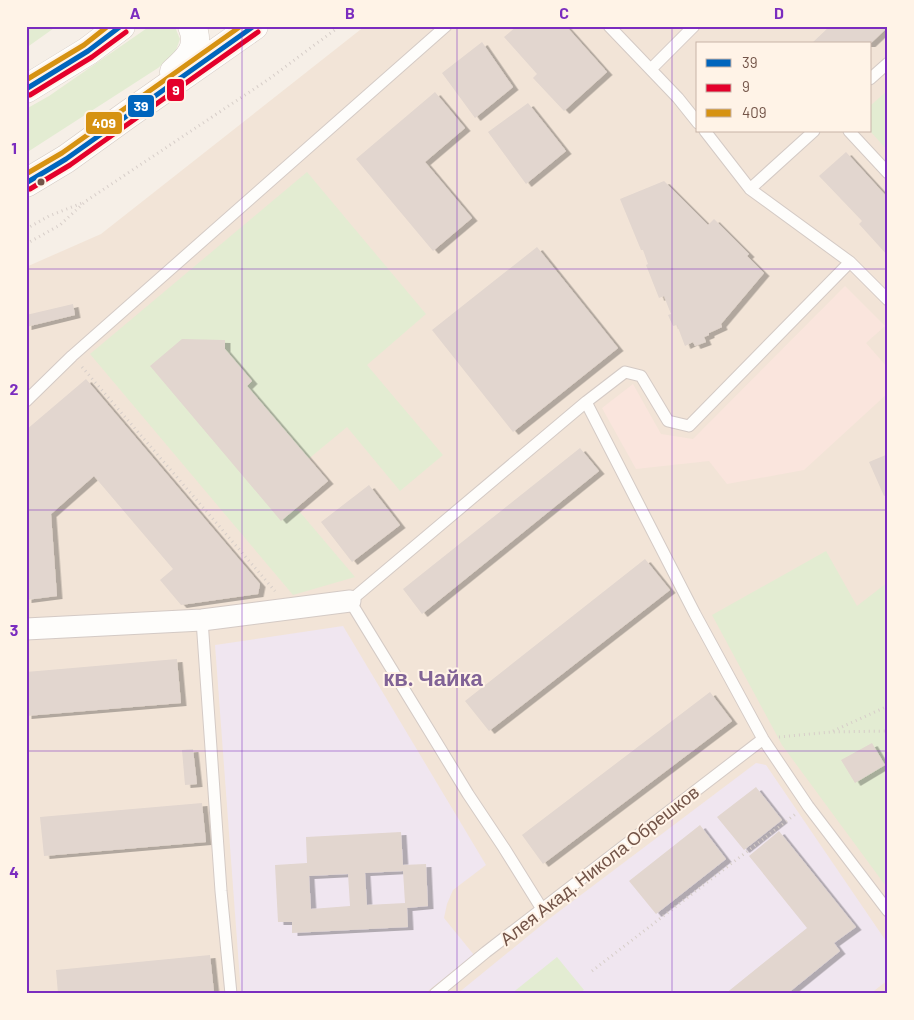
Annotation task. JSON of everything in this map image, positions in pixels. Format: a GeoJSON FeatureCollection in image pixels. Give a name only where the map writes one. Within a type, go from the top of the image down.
{"type":"FeatureCollection","features":[{"type":"Feature","properties":{"kind":"main road"},"geometry":{"type":"LineString","coordinates":[[88,51],[121,26]]}},
{"type":"Feature","properties":{"kind":"main road"},"geometry":{"type":"LineString","coordinates":[[26,89],[131,26]]}},
{"type":"Feature","properties":{"kind":"main road"},"geometry":{"type":"LineString","coordinates":[[127,115],[187,61],[195,44],[196,35],[192,26]]}},
{"type":"Feature","properties":{"kind":"main road"},"geometry":{"type":"LineString","coordinates":[[26,183],[66,159],[254,26]]}},
{"type":"Feature","properties":{"kind":"street"},"geometry":{"type":"LineString","coordinates":[[26,629],[202,620],[350,601]]}},
{"type":"Feature","properties":{"kind":"lane"},"geometry":{"type":"LineString","coordinates":[[26,401],[72,356],[446,26]]}},
{"type":"Feature","properties":{"kind":"lane"},"geometry":{"type":"LineString","coordinates":[[609,26],[678,98],[696,120]]}},
{"type":"Feature","properties":{"kind":"lane"},"geometry":{"type":"LineString","coordinates":[[650,69],[694,26]]}},
{"type":"Feature","properties":{"kind":"lane"},"geometry":{"type":"LineString","coordinates":[[872,77],[888,63]]}},
{"type":"Feature","properties":{"kind":"lane"},"geometry":{"type":"LineString","coordinates":[[705,132],[750,189],[850,262],[888,300]]}},
{"type":"Feature","properties":{"kind":"lane"},"geometry":{"type":"LineString","coordinates":[[750,189],[813,132]]}},
{"type":"Feature","properties":{"kind":"lane"},"geometry":{"type":"LineString","coordinates":[[850,132],[888,173]]}},
{"type":"Feature","properties":{"kind":"lane"},"geometry":{"type":"LineString","coordinates":[[542,909],[468,794],[350,601],[586,402],[625,372],[641,376],[668,421],[688,426],[850,262]]}},
{"type":"Feature","properties":{"kind":"lane"},"geometry":{"type":"LineString","coordinates":[[586,402],[695,614],[763,739],[808,806],[888,911]]}},
{"type":"Feature","properties":{"kind":"lane"},"geometry":{"type":"LineString","coordinates":[[202,620],[231,994]]}},
{"type":"Feature","properties":{"kind":"lane","name":"Алея Акад. Никола Обрешков"},"geometry":{"type":"LineString","coordinates":[[435,994],[486,952],[763,739]]}},
{"type":"Feature","properties":{"kind":"path"},"geometry":{"type":"LineString","coordinates":[[26,244],[60,225],[86,201],[269,79],[340,26]]}},
{"type":"Feature","properties":{"kind":"path"},"geometry":{"type":"LineString","coordinates":[[26,229],[49,216],[86,201]]}},
{"type":"Feature","properties":{"kind":"path"},"geometry":{"type":"LineString","coordinates":[[72,356],[290,609]]}},
{"type":"Feature","properties":{"kind":"path"},"geometry":{"type":"LineString","coordinates":[[831,732],[888,706]]}},
{"type":"Feature","properties":{"kind":"path"},"geometry":{"type":"LineString","coordinates":[[763,739],[831,732],[888,731]]}},
{"type":"Feature","properties":{"kind":"path"},"geometry":{"type":"LineString","coordinates":[[592,971],[808,806]]}},
{"type":"Feature","properties":{"kind":"shaded area"},"geometry":{"type":"Polygon","coordinates":[[[365,26],[888,26],[888,994],[26,994],[26,267],[101,234],[365,26]]]}},
{"type":"Feature","properties":{"kind":"shaded area"},"geometry":{"type":"Polygon","coordinates":[[[845,286],[885,326],[866,343],[888,368],[888,393],[804,470],[727,484],[709,461],[636,469],[602,408],[633,384],[661,434],[693,439],[845,286]]]}},
{"type":"Feature","properties":{"kind":"shaded area"},"geometry":{"type":"Polygon","coordinates":[[[343,626],[486,865],[453,890],[444,918],[474,955],[424,994],[241,994],[215,645],[343,626]]]}},
{"type":"Feature","properties":{"kind":"shaded area"},"geometry":{"type":"Polygon","coordinates":[[[756,763],[766,765],[888,944],[888,980],[870,994],[457,994],[549,919],[756,763]]]}},
{"type":"Feature","properties":{"kind":"green space"},"geometry":{"type":"Polygon","coordinates":[[[26,26],[57,26],[26,48],[26,26]]]}},
{"type":"Feature","properties":{"kind":"green space"},"geometry":{"type":"Polygon","coordinates":[[[150,26],[175,27],[180,39],[175,53],[158,68],[26,153],[26,109],[49,96],[150,26]]]}},
{"type":"Feature","properties":{"kind":"green space"},"geometry":{"type":"Polygon","coordinates":[[[888,90],[888,151],[871,132],[872,104],[888,90]]]}},
{"type":"Feature","properties":{"kind":"green space"},"geometry":{"type":"Polygon","coordinates":[[[307,172],[426,314],[367,365],[443,455],[400,491],[347,427],[277,485],[355,577],[293,595],[90,354],[307,172]]]}},
{"type":"Feature","properties":{"kind":"green space"},"geometry":{"type":"Polygon","coordinates":[[[826,551],[857,606],[888,582],[888,889],[782,745],[712,615],[826,551]]]}},
{"type":"Feature","properties":{"kind":"green space"},"geometry":{"type":"Polygon","coordinates":[[[557,957],[584,990],[579,994],[511,994],[557,957]]]}},
{"type":"Feature","properties":{"kind":"building"},"geometry":{"type":"Polygon","coordinates":[[[517,26],[566,26],[607,72],[564,111],[533,78],[537,74],[504,37],[517,26]]]}},
{"type":"Feature","properties":{"kind":"building"},"geometry":{"type":"Polygon","coordinates":[[[830,26],[888,26],[872,42],[813,42],[830,26]]]}},
{"type":"Feature","properties":{"kind":"building"},"geometry":{"type":"Polygon","coordinates":[[[482,42],[513,87],[475,118],[442,73],[482,42]]]}},
{"type":"Feature","properties":{"kind":"building"},"geometry":{"type":"Polygon","coordinates":[[[435,92],[465,128],[425,162],[472,218],[433,251],[356,159],[435,92]]]}},
{"type":"Feature","properties":{"kind":"building"},"geometry":{"type":"Polygon","coordinates":[[[528,103],[566,151],[526,184],[488,132],[528,103]]]}},
{"type":"Feature","properties":{"kind":"building"},"geometry":{"type":"Polygon","coordinates":[[[846,152],[888,198],[886,200],[888,203],[888,256],[859,224],[862,221],[819,176],[846,152]]]}},
{"type":"Feature","properties":{"kind":"building"},"geometry":{"type":"Polygon","coordinates":[[[664,181],[708,225],[714,219],[749,254],[747,256],[764,273],[721,324],[722,327],[704,337],[706,342],[695,346],[693,342],[685,346],[677,325],[673,326],[668,315],[671,314],[664,296],[659,298],[646,265],[648,264],[643,250],[641,250],[620,199],[664,181]]]}},
{"type":"Feature","properties":{"kind":"building"},"geometry":{"type":"Polygon","coordinates":[[[537,247],[618,348],[513,432],[432,330],[537,247]]]}},
{"type":"Feature","properties":{"kind":"building"},"geometry":{"type":"Polygon","coordinates":[[[73,304],[75,315],[26,327],[26,315],[73,304]]]}},
{"type":"Feature","properties":{"kind":"building"},"geometry":{"type":"Polygon","coordinates":[[[182,339],[225,340],[225,349],[252,381],[247,386],[328,481],[281,521],[150,366],[182,339]]]}},
{"type":"Feature","properties":{"kind":"building"},"geometry":{"type":"Polygon","coordinates":[[[86,379],[260,584],[258,594],[181,605],[160,580],[173,569],[94,476],[51,514],[57,596],[26,600],[26,430],[86,379]]]}},
{"type":"Feature","properties":{"kind":"building"},"geometry":{"type":"Polygon","coordinates":[[[580,448],[599,471],[422,614],[403,589],[580,448]]]}},
{"type":"Feature","properties":{"kind":"building"},"geometry":{"type":"Polygon","coordinates":[[[888,454],[888,494],[884,496],[869,462],[888,454]]]}},
{"type":"Feature","properties":{"kind":"building"},"geometry":{"type":"Polygon","coordinates":[[[369,485],[400,525],[352,562],[321,522],[369,485]]]}},
{"type":"Feature","properties":{"kind":"building"},"geometry":{"type":"Polygon","coordinates":[[[645,559],[670,590],[489,731],[465,701],[645,559]]]}},
{"type":"Feature","properties":{"kind":"building"},"geometry":{"type":"Polygon","coordinates":[[[177,659],[181,703],[26,716],[26,672],[177,659]]]}},
{"type":"Feature","properties":{"kind":"building"},"geometry":{"type":"Polygon","coordinates":[[[710,692],[732,721],[543,864],[522,835],[710,692]]]}},
{"type":"Feature","properties":{"kind":"building"},"geometry":{"type":"Polygon","coordinates":[[[872,743],[885,765],[855,783],[841,760],[872,743]]]}},
{"type":"Feature","properties":{"kind":"building"},"geometry":{"type":"Polygon","coordinates":[[[193,749],[197,784],[185,785],[182,750],[193,749]]]}},
{"type":"Feature","properties":{"kind":"building"},"geometry":{"type":"Polygon","coordinates":[[[756,787],[782,820],[744,850],[717,817],[756,787]]]}},
{"type":"Feature","properties":{"kind":"building"},"geometry":{"type":"Polygon","coordinates":[[[202,803],[206,842],[44,856],[40,817],[202,803]]]}},
{"type":"Feature","properties":{"kind":"building"},"geometry":{"type":"Polygon","coordinates":[[[700,825],[726,859],[656,914],[629,881],[700,825]]]}},
{"type":"Feature","properties":{"kind":"building"},"geometry":{"type":"Polygon","coordinates":[[[779,831],[856,927],[834,943],[840,951],[787,994],[725,994],[807,928],[749,856],[779,831]]]}},
{"type":"Feature","properties":{"kind":"building"},"geometry":{"type":"Polygon","coordinates":[[[401,832],[403,865],[426,864],[428,906],[407,908],[408,927],[292,933],[292,922],[278,922],[275,865],[307,863],[306,837],[401,832]],[[403,871],[365,873],[367,905],[405,903],[403,871]],[[348,874],[309,876],[311,909],[350,906],[348,874]]]}},
{"type":"Feature","properties":{"kind":"building"},"geometry":{"type":"Polygon","coordinates":[[[210,955],[214,992],[201,994],[58,994],[56,970],[210,955]]]}},
{"type":"Feature","properties":{"kind":"transit line","name":"409"},"geometry":{"type":"LineString","coordinates":[[26,80],[84,45],[108,26]]}},
{"type":"Feature","properties":{"kind":"transit line","name":"39"},"geometry":{"type":"LineString","coordinates":[[26,89],[88,51],[121,26]]}},
{"type":"Feature","properties":{"kind":"transit line","name":"409"},"geometry":{"type":"LineString","coordinates":[[26,174],[62,153],[241,26]]}},
{"type":"Feature","properties":{"kind":"transit line","name":"39"},"geometry":{"type":"LineString","coordinates":[[26,183],[66,159],[254,26]]}},
{"type":"Feature","properties":{"kind":"transit line","name":"9"},"geometry":{"type":"LineString","coordinates":[[30,95],[92,57],[126,32]]}},
{"type":"Feature","properties":{"kind":"transit line","name":"9"},"geometry":{"type":"LineString","coordinates":[[30,189],[70,165],[258,32]]}},
{"type":"Feature","properties":{"kind":"district","name":"кв. Чайка"},"geometry":{"type":"Point","coordinates":[433,677]}}]}
